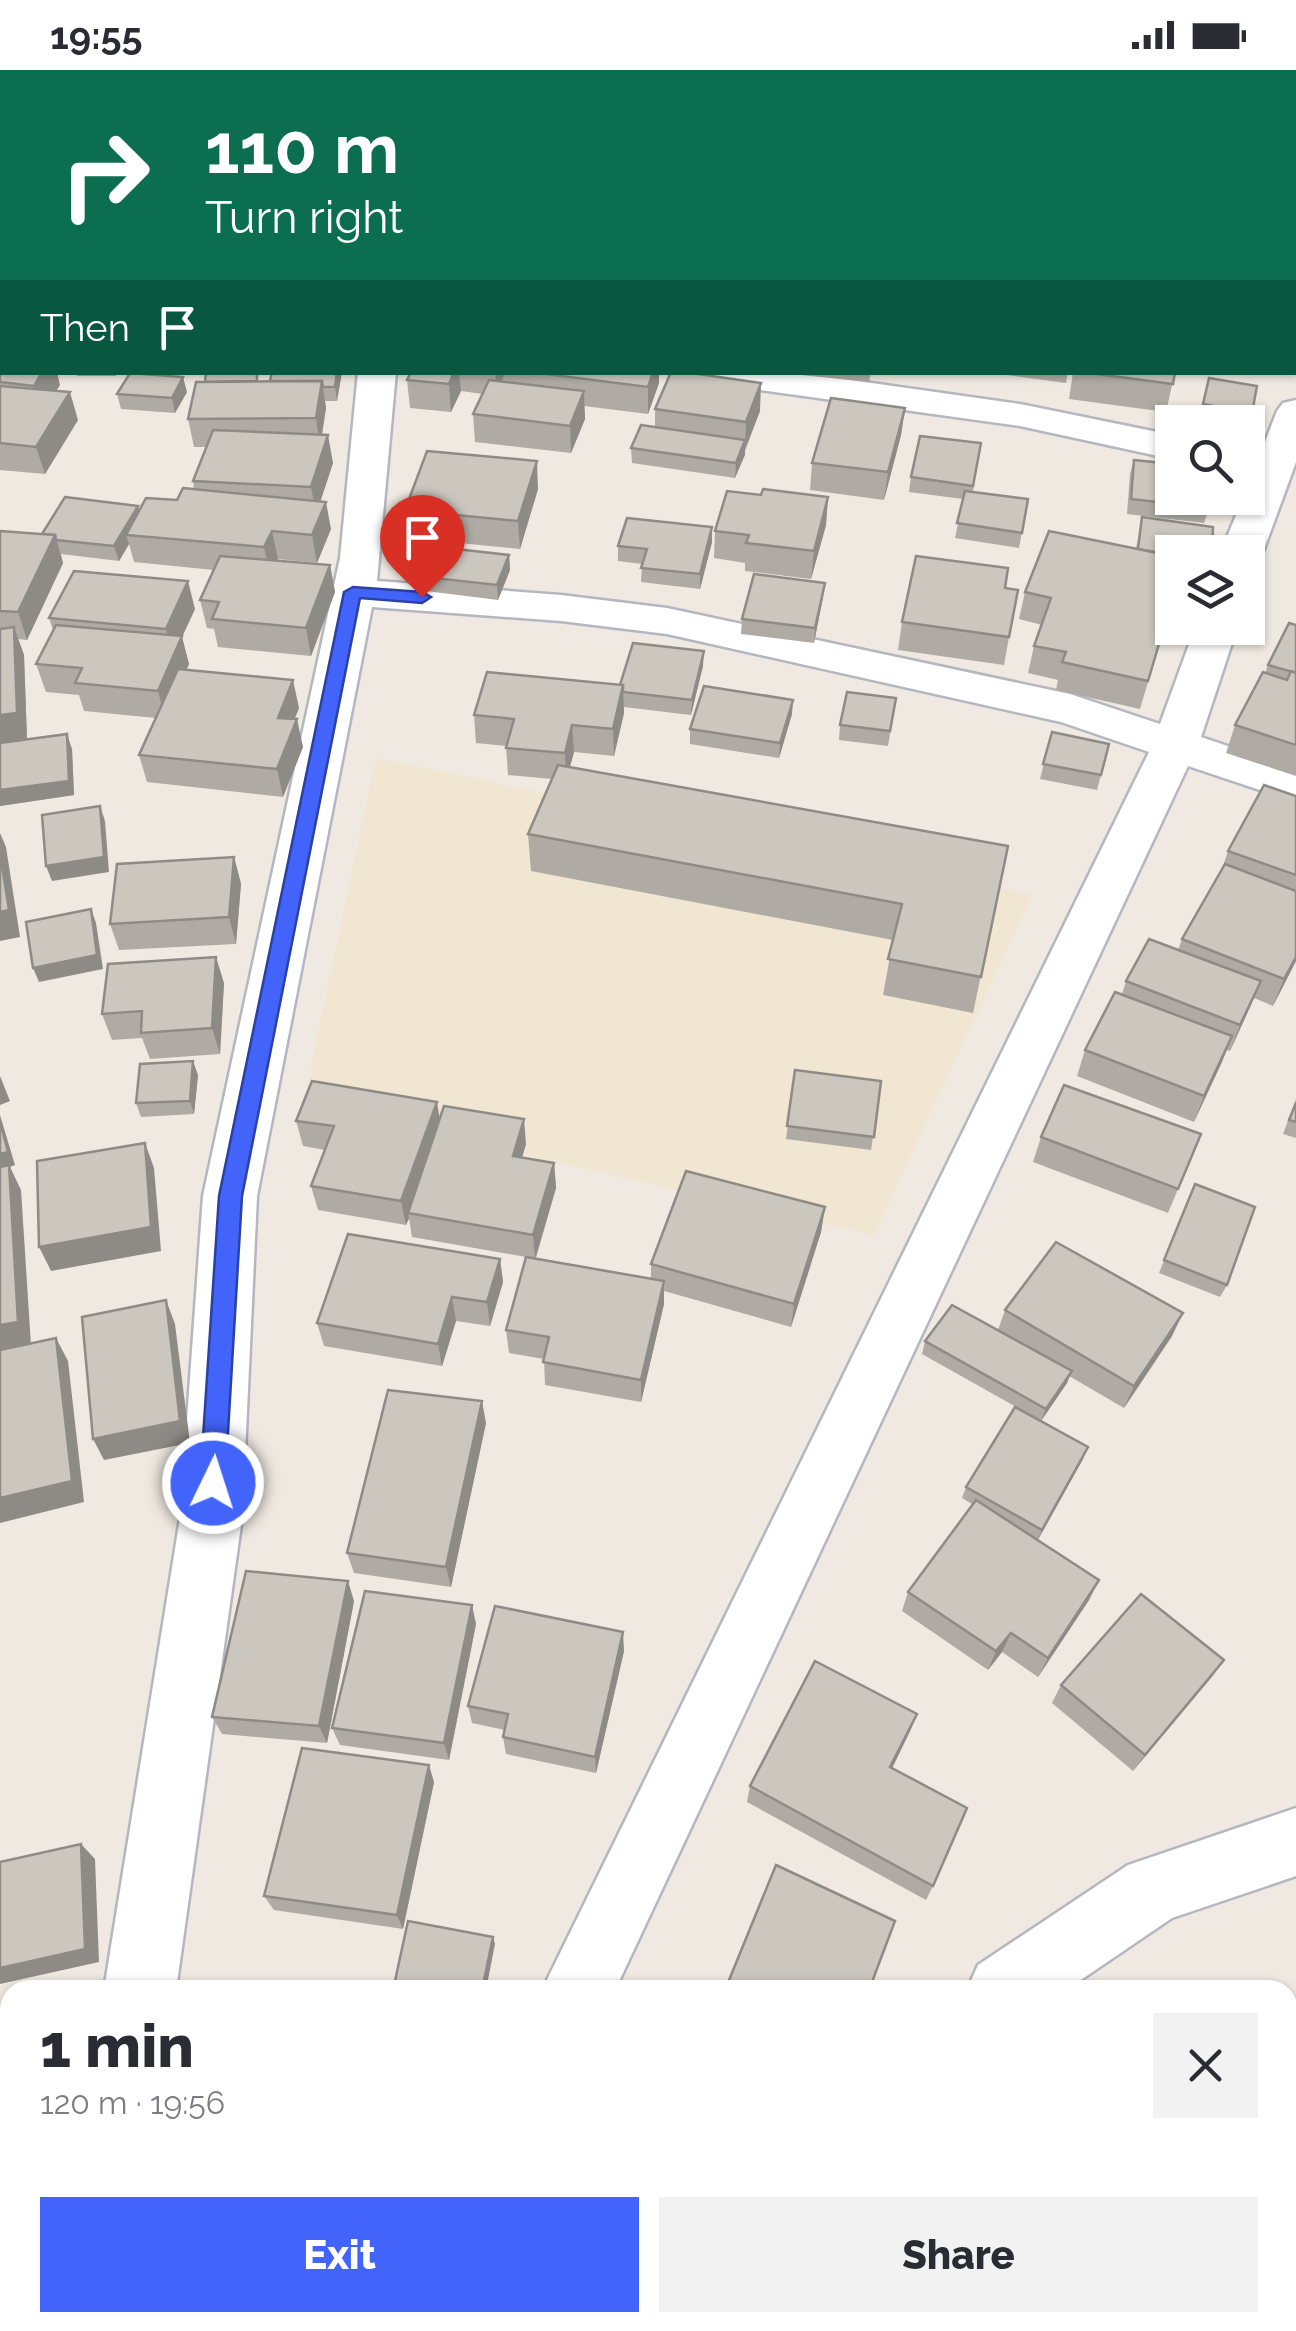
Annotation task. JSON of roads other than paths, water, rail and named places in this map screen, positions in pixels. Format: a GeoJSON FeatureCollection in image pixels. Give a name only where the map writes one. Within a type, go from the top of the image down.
{"type":"FeatureCollection","features":[{"type":"Feature","properties":{"kind":"street"},"geometry":{"type":"LineString","coordinates":[[141,1980],[210,1518],[230,1196],[360,558],[377,375]]}},
{"type":"Feature","properties":{"kind":"street"},"geometry":{"type":"LineString","coordinates":[[732,375],[1020,415],[1155,443]]}},
{"type":"Feature","properties":{"kind":"street"},"geometry":{"type":"LineString","coordinates":[[1265,459],[1296,411]]}},
{"type":"Feature","properties":{"kind":"street"},"geometry":{"type":"LineString","coordinates":[[353,592],[561,608],[667,621],[1070,710],[1296,786]]}},
{"type":"Feature","properties":{"kind":"street"},"geometry":{"type":"LineString","coordinates":[[583,1980],[1176,743],[1210,645]]}},
{"type":"Feature","properties":{"kind":"street"},"geometry":{"type":"LineString","coordinates":[[1018,1980],[1153,1890],[1296,1842]]}}]}
